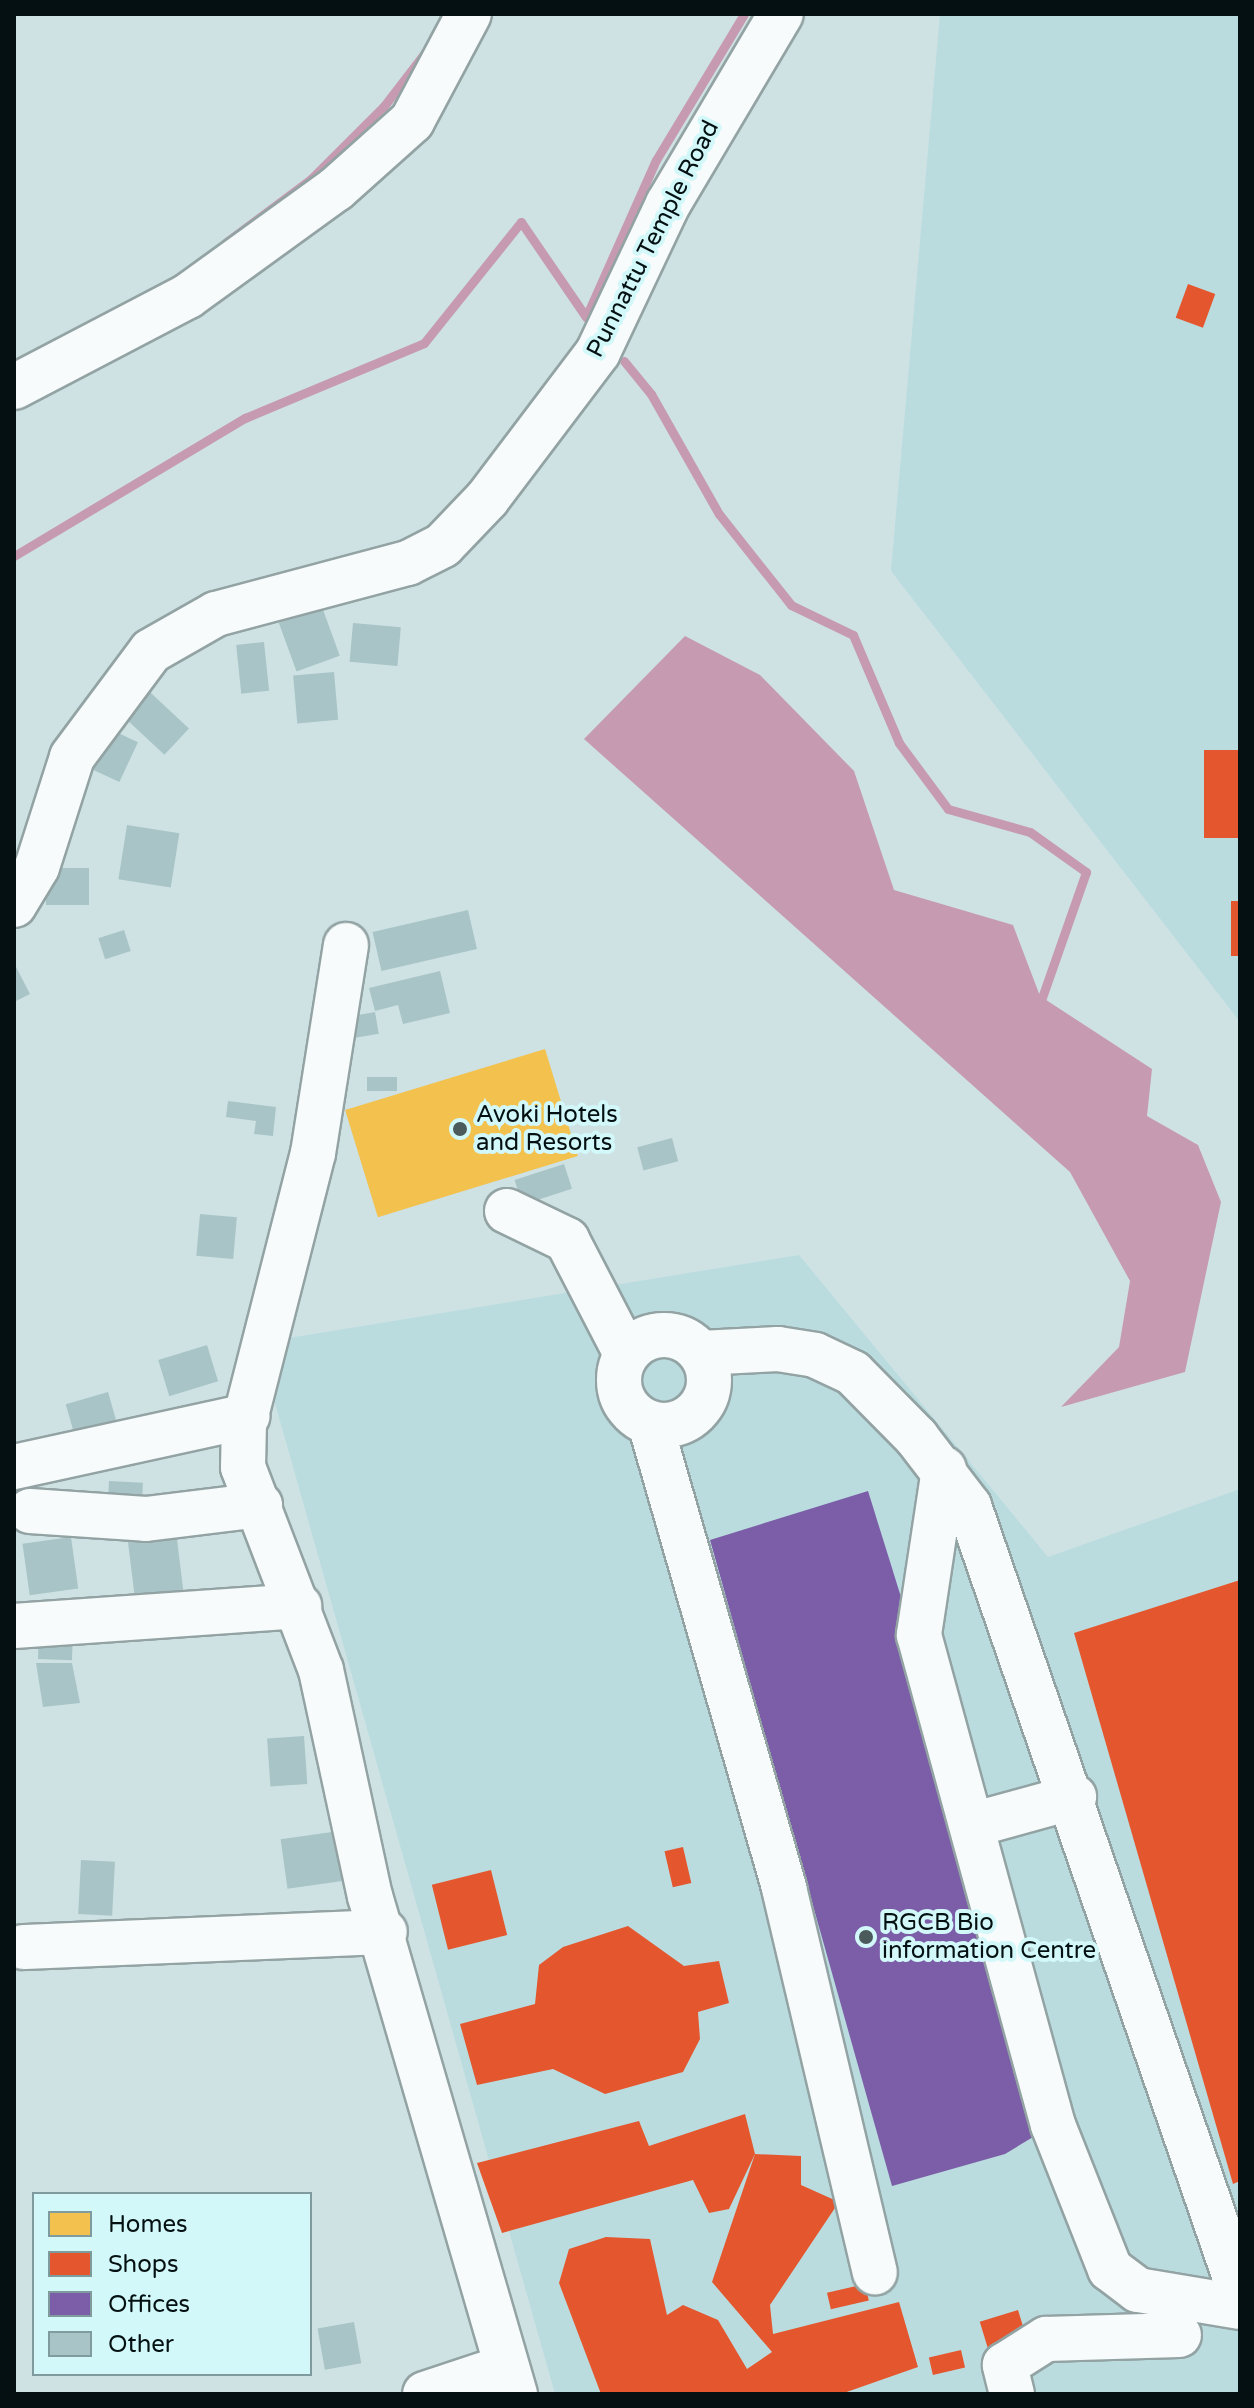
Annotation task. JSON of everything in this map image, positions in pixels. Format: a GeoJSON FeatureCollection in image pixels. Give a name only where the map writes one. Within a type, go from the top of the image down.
{"type":"FeatureCollection","features":[{"type":"Feature","properties":{"kind":"street"},"geometry":{"type":"LineString","coordinates":[[14,387],[188,296],[336,189],[412,121],[469,14]]}},
{"type":"Feature","properties":{"kind":"street","name":"Punnattu Temple Road"},"geometry":{"type":"LineString","coordinates":[[14,905],[37,867],[72,757],[151,651],[216,614],[408,563],[443,545],[487,499],[598,352],[668,204],[781,14]]}},
{"type":"Feature","properties":{"kind":"street"},"geometry":{"type":"LineString","coordinates":[[346,945],[313,1153],[247,1416],[243,1467],[299,1606],[385,1932],[510,2380],[425,2394]]}},
{"type":"Feature","properties":{"kind":"street"},"geometry":{"type":"LineString","coordinates":[[507,1211],[567,1240],[626,1354],[621,1395],[650,1423],[784,1888],[875,2272]]}},
{"type":"Feature","properties":{"kind":"street"},"geometry":{"type":"LineString","coordinates":[[626,1354],[663,1334],[701,1353],[778,1349],[815,1355],[853,1373],[944,1469],[969,1506],[1074,1797],[1240,2292]]}},
{"type":"Feature","properties":{"kind":"street"},"geometry":{"type":"LineString","coordinates":[[650,1423],[673,1425],[693,1415],[707,1396],[701,1353]]}},
{"type":"Feature","properties":{"kind":"street"},"geometry":{"type":"LineString","coordinates":[[14,1467],[247,1416]]}},
{"type":"Feature","properties":{"kind":"street"},"geometry":{"type":"LineString","coordinates":[[944,1469],[919,1635],[1053,2125],[1110,2269],[1138,2290],[1240,2307]]}},
{"type":"Feature","properties":{"kind":"street"},"geometry":{"type":"LineString","coordinates":[[30,1511],[146,1519],[260,1505]]}},
{"type":"Feature","properties":{"kind":"street"},"geometry":{"type":"LineString","coordinates":[[14,1626],[299,1606]]}},
{"type":"Feature","properties":{"kind":"street"},"geometry":{"type":"LineString","coordinates":[[972,1825],[1074,1797]]}},
{"type":"Feature","properties":{"kind":"street"},"geometry":{"type":"LineString","coordinates":[[23,1947],[385,1932]]}},
{"type":"Feature","properties":{"kind":"street"},"geometry":{"type":"LineString","coordinates":[[1012,2394],[1005,2365],[1046,2339],[1179,2335]]}},
{"type":"Feature","properties":{"kind":"shaded area"},"geometry":{"type":"Polygon","coordinates":[[[940,14],[1240,14],[1240,1022],[891,571],[940,14]]]}},
{"type":"Feature","properties":{"kind":"shaded area"},"geometry":{"type":"Polygon","coordinates":[[[685,636],[760,675],[854,771],[894,890],[1013,925],[1040,996],[1152,1069],[1147,1116],[1198,1145],[1221,1202],[1185,1372],[1061,1407],[1119,1347],[1130,1281],[1070,1172],[584,739],[685,636]]]}},
{"type":"Feature","properties":{"kind":"shaded area"},"geometry":{"type":"Polygon","coordinates":[[[799,1255],[1048,1557],[1240,1489],[1240,2394],[555,2394],[258,1343],[799,1255]]]}},
{"type":"Feature","properties":{"kind":"building: Homes"},"geometry":{"type":"Polygon","coordinates":[[[545,1049],[578,1156],[378,1217],[345,1110],[545,1049]]]}},
{"type":"Feature","properties":{"kind":"building: Shops"},"geometry":{"type":"Polygon","coordinates":[[[1188,284],[1215,294],[1203,328],[1176,318],[1188,284]]]}},
{"type":"Feature","properties":{"kind":"building: Shops"},"geometry":{"type":"Polygon","coordinates":[[[1204,750],[1240,750],[1240,838],[1204,838],[1204,750]]]}},
{"type":"Feature","properties":{"kind":"building: Shops"},"geometry":{"type":"Polygon","coordinates":[[[1231,901],[1240,901],[1240,956],[1231,956],[1231,901]]]}},
{"type":"Feature","properties":{"kind":"building: Shops"},"geometry":{"type":"Polygon","coordinates":[[[1240,1580],[1240,2181],[1233,2184],[1074,1633],[1240,1580]]]}},
{"type":"Feature","properties":{"kind":"building: Shops"},"geometry":{"type":"Polygon","coordinates":[[[683,1847],[691,1883],[673,1887],[664,1851],[683,1847]]]}},
{"type":"Feature","properties":{"kind":"building: Shops"},"geometry":{"type":"Polygon","coordinates":[[[491,1870],[507,1935],[448,1950],[432,1885],[491,1870]]]}},
{"type":"Feature","properties":{"kind":"building: Shops"},"geometry":{"type":"Polygon","coordinates":[[[628,1926],[684,1966],[719,1961],[729,2003],[698,2012],[700,2039],[683,2072],[605,2094],[553,2069],[477,2085],[460,2024],[535,2004],[539,1965],[563,1947],[628,1926]]]}},
{"type":"Feature","properties":{"kind":"building: Shops"},"geometry":{"type":"Polygon","coordinates":[[[745,2114],[755,2154],[729,2209],[709,2213],[693,2180],[502,2233],[477,2163],[639,2121],[649,2146],[745,2114]]]}},
{"type":"Feature","properties":{"kind":"building: Shops"},"geometry":{"type":"Polygon","coordinates":[[[755,2154],[801,2156],[801,2185],[839,2202],[770,2305],[773,2334],[899,2302],[918,2367],[841,2394],[601,2394],[559,2283],[569,2249],[606,2237],[650,2239],[667,2315],[683,2305],[718,2320],[747,2369],[772,2352],[712,2282],[755,2154]]]}},
{"type":"Feature","properties":{"kind":"building: Shops"},"geometry":{"type":"Polygon","coordinates":[[[865,2284],[869,2301],[831,2309],[827,2293],[865,2284]]]}},
{"type":"Feature","properties":{"kind":"building: Shops"},"geometry":{"type":"Polygon","coordinates":[[[1018,2310],[1026,2336],[988,2348],[980,2322],[1018,2310]]]}},
{"type":"Feature","properties":{"kind":"building: Shops"},"geometry":{"type":"Polygon","coordinates":[[[961,2350],[965,2368],[933,2375],[929,2357],[961,2350]]]}},
{"type":"Feature","properties":{"kind":"building: Offices"},"geometry":{"type":"Polygon","coordinates":[[[868,1491],[972,1825],[1053,2125],[1005,2154],[892,2186],[710,1540],[868,1491]]]}},
{"type":"Feature","properties":{"kind":"building: Other"},"geometry":{"type":"Polygon","coordinates":[[[322,607],[340,656],[297,672],[279,623],[322,607]]]}},
{"type":"Feature","properties":{"kind":"building: Other"},"geometry":{"type":"Polygon","coordinates":[[[353,623],[401,627],[397,666],[350,662],[353,623]]]}},
{"type":"Feature","properties":{"kind":"building: Other"},"geometry":{"type":"Polygon","coordinates":[[[264,642],[269,691],[241,694],[236,645],[264,642]]]}},
{"type":"Feature","properties":{"kind":"building: Other"},"geometry":{"type":"Polygon","coordinates":[[[334,672],[338,720],[297,723],[293,676],[334,672]]]}},
{"type":"Feature","properties":{"kind":"building: Other"},"geometry":{"type":"Polygon","coordinates":[[[137,680],[189,728],[164,755],[112,706],[137,680]]]}},
{"type":"Feature","properties":{"kind":"building: Other"},"geometry":{"type":"Polygon","coordinates":[[[99,724],[138,742],[119,782],[80,764],[99,724]]]}},
{"type":"Feature","properties":{"kind":"building: Other"},"geometry":{"type":"Polygon","coordinates":[[[127,825],[179,833],[171,888],[118,879],[127,825]]]}},
{"type":"Feature","properties":{"kind":"building: Other"},"geometry":{"type":"Polygon","coordinates":[[[46,868],[89,868],[89,905],[46,905],[46,868]]]}},
{"type":"Feature","properties":{"kind":"building: Other"},"geometry":{"type":"Polygon","coordinates":[[[468,910],[477,949],[382,971],[373,932],[468,910]]]}},
{"type":"Feature","properties":{"kind":"building: Other"},"geometry":{"type":"Polygon","coordinates":[[[124,930],[131,951],[105,959],[98,938],[124,930]]]}},
{"type":"Feature","properties":{"kind":"building: Other"},"geometry":{"type":"Polygon","coordinates":[[[14,963],[30,994],[14,1002],[14,963]]]}},
{"type":"Feature","properties":{"kind":"building: Other"},"geometry":{"type":"Polygon","coordinates":[[[440,971],[450,1013],[403,1024],[398,1005],[375,1011],[369,988],[440,971]]]}},
{"type":"Feature","properties":{"kind":"building: Other"},"geometry":{"type":"Polygon","coordinates":[[[375,1012],[379,1034],[352,1038],[348,1017],[375,1012]]]}},
{"type":"Feature","properties":{"kind":"building: Other"},"geometry":{"type":"Polygon","coordinates":[[[367,1077],[397,1077],[397,1091],[367,1091],[367,1077]]]}},
{"type":"Feature","properties":{"kind":"building: Other"},"geometry":{"type":"Polygon","coordinates":[[[228,1101],[276,1107],[273,1136],[254,1134],[256,1121],[226,1117],[228,1101]]]}},
{"type":"Feature","properties":{"kind":"building: Other"},"geometry":{"type":"Polygon","coordinates":[[[672,1138],[678,1161],[643,1170],[637,1147],[672,1138]]]}},
{"type":"Feature","properties":{"kind":"building: Other"},"geometry":{"type":"Polygon","coordinates":[[[564,1164],[572,1189],[523,1205],[515,1180],[564,1164]]]}},
{"type":"Feature","properties":{"kind":"building: Other"},"geometry":{"type":"Polygon","coordinates":[[[200,1214],[237,1217],[233,1259],[196,1256],[200,1214]]]}},
{"type":"Feature","properties":{"kind":"building: Other"},"geometry":{"type":"Polygon","coordinates":[[[207,1345],[218,1381],[169,1396],[158,1360],[207,1345]]]}},
{"type":"Feature","properties":{"kind":"building: Other"},"geometry":{"type":"Polygon","coordinates":[[[108,1392],[118,1428],[76,1440],[66,1404],[108,1392]]]}},
{"type":"Feature","properties":{"kind":"building: Other"},"geometry":{"type":"Polygon","coordinates":[[[109,1481],[143,1483],[141,1513],[107,1511],[109,1481]]]}},
{"type":"Feature","properties":{"kind":"building: Other"},"geometry":{"type":"Polygon","coordinates":[[[176,1531],[184,1595],[135,1600],[127,1537],[176,1531]]]}},
{"type":"Feature","properties":{"kind":"building: Other"},"geometry":{"type":"Polygon","coordinates":[[[71,1537],[78,1588],[30,1595],[22,1544],[71,1537]]]}},
{"type":"Feature","properties":{"kind":"building: Other"},"geometry":{"type":"Polygon","coordinates":[[[39,1630],[73,1631],[72,1660],[38,1659],[39,1630]]]}},
{"type":"Feature","properties":{"kind":"building: Other"},"geometry":{"type":"Polygon","coordinates":[[[36,1663],[72,1663],[80,1703],[43,1707],[36,1663]]]}},
{"type":"Feature","properties":{"kind":"building: Other"},"geometry":{"type":"Polygon","coordinates":[[[304,1736],[307,1784],[270,1786],[267,1739],[304,1736]]]}},
{"type":"Feature","properties":{"kind":"building: Other"},"geometry":{"type":"Polygon","coordinates":[[[339,1831],[346,1881],[288,1889],[281,1839],[339,1831]]]}},
{"type":"Feature","properties":{"kind":"building: Other"},"geometry":{"type":"Polygon","coordinates":[[[81,1860],[115,1862],[112,1916],[78,1914],[81,1860]]]}},
{"type":"Feature","properties":{"kind":"building: Other"},"geometry":{"type":"Polygon","coordinates":[[[354,2322],[361,2363],[325,2370],[318,2328],[354,2322]]]}},
{"type":"Feature","properties":{"kind":"waterway"},"geometry":{"type":"LineString","coordinates":[[14,556],[245,418],[424,343],[521,222],[586,317],[656,160],[744,14]]}},
{"type":"Feature","properties":{"kind":"waterway"},"geometry":{"type":"LineString","coordinates":[[225,243],[311,179],[384,106],[427,50]]}},
{"type":"Feature","properties":{"kind":"waterway"},"geometry":{"type":"LineString","coordinates":[[624,361],[651,394],[719,514],[791,605],[853,635],[899,743],[948,809],[1030,832],[1086,872],[1038,1009]]}},
{"type":"Feature","properties":{"kind":"place","name":"Avoki Hotels and Resorts"},"geometry":{"type":"Point","coordinates":[460,1129]}},
{"type":"Feature","properties":{"kind":"place","name":"RGCB Bio information Centre"},"geometry":{"type":"Point","coordinates":[866,1937]}}]}
